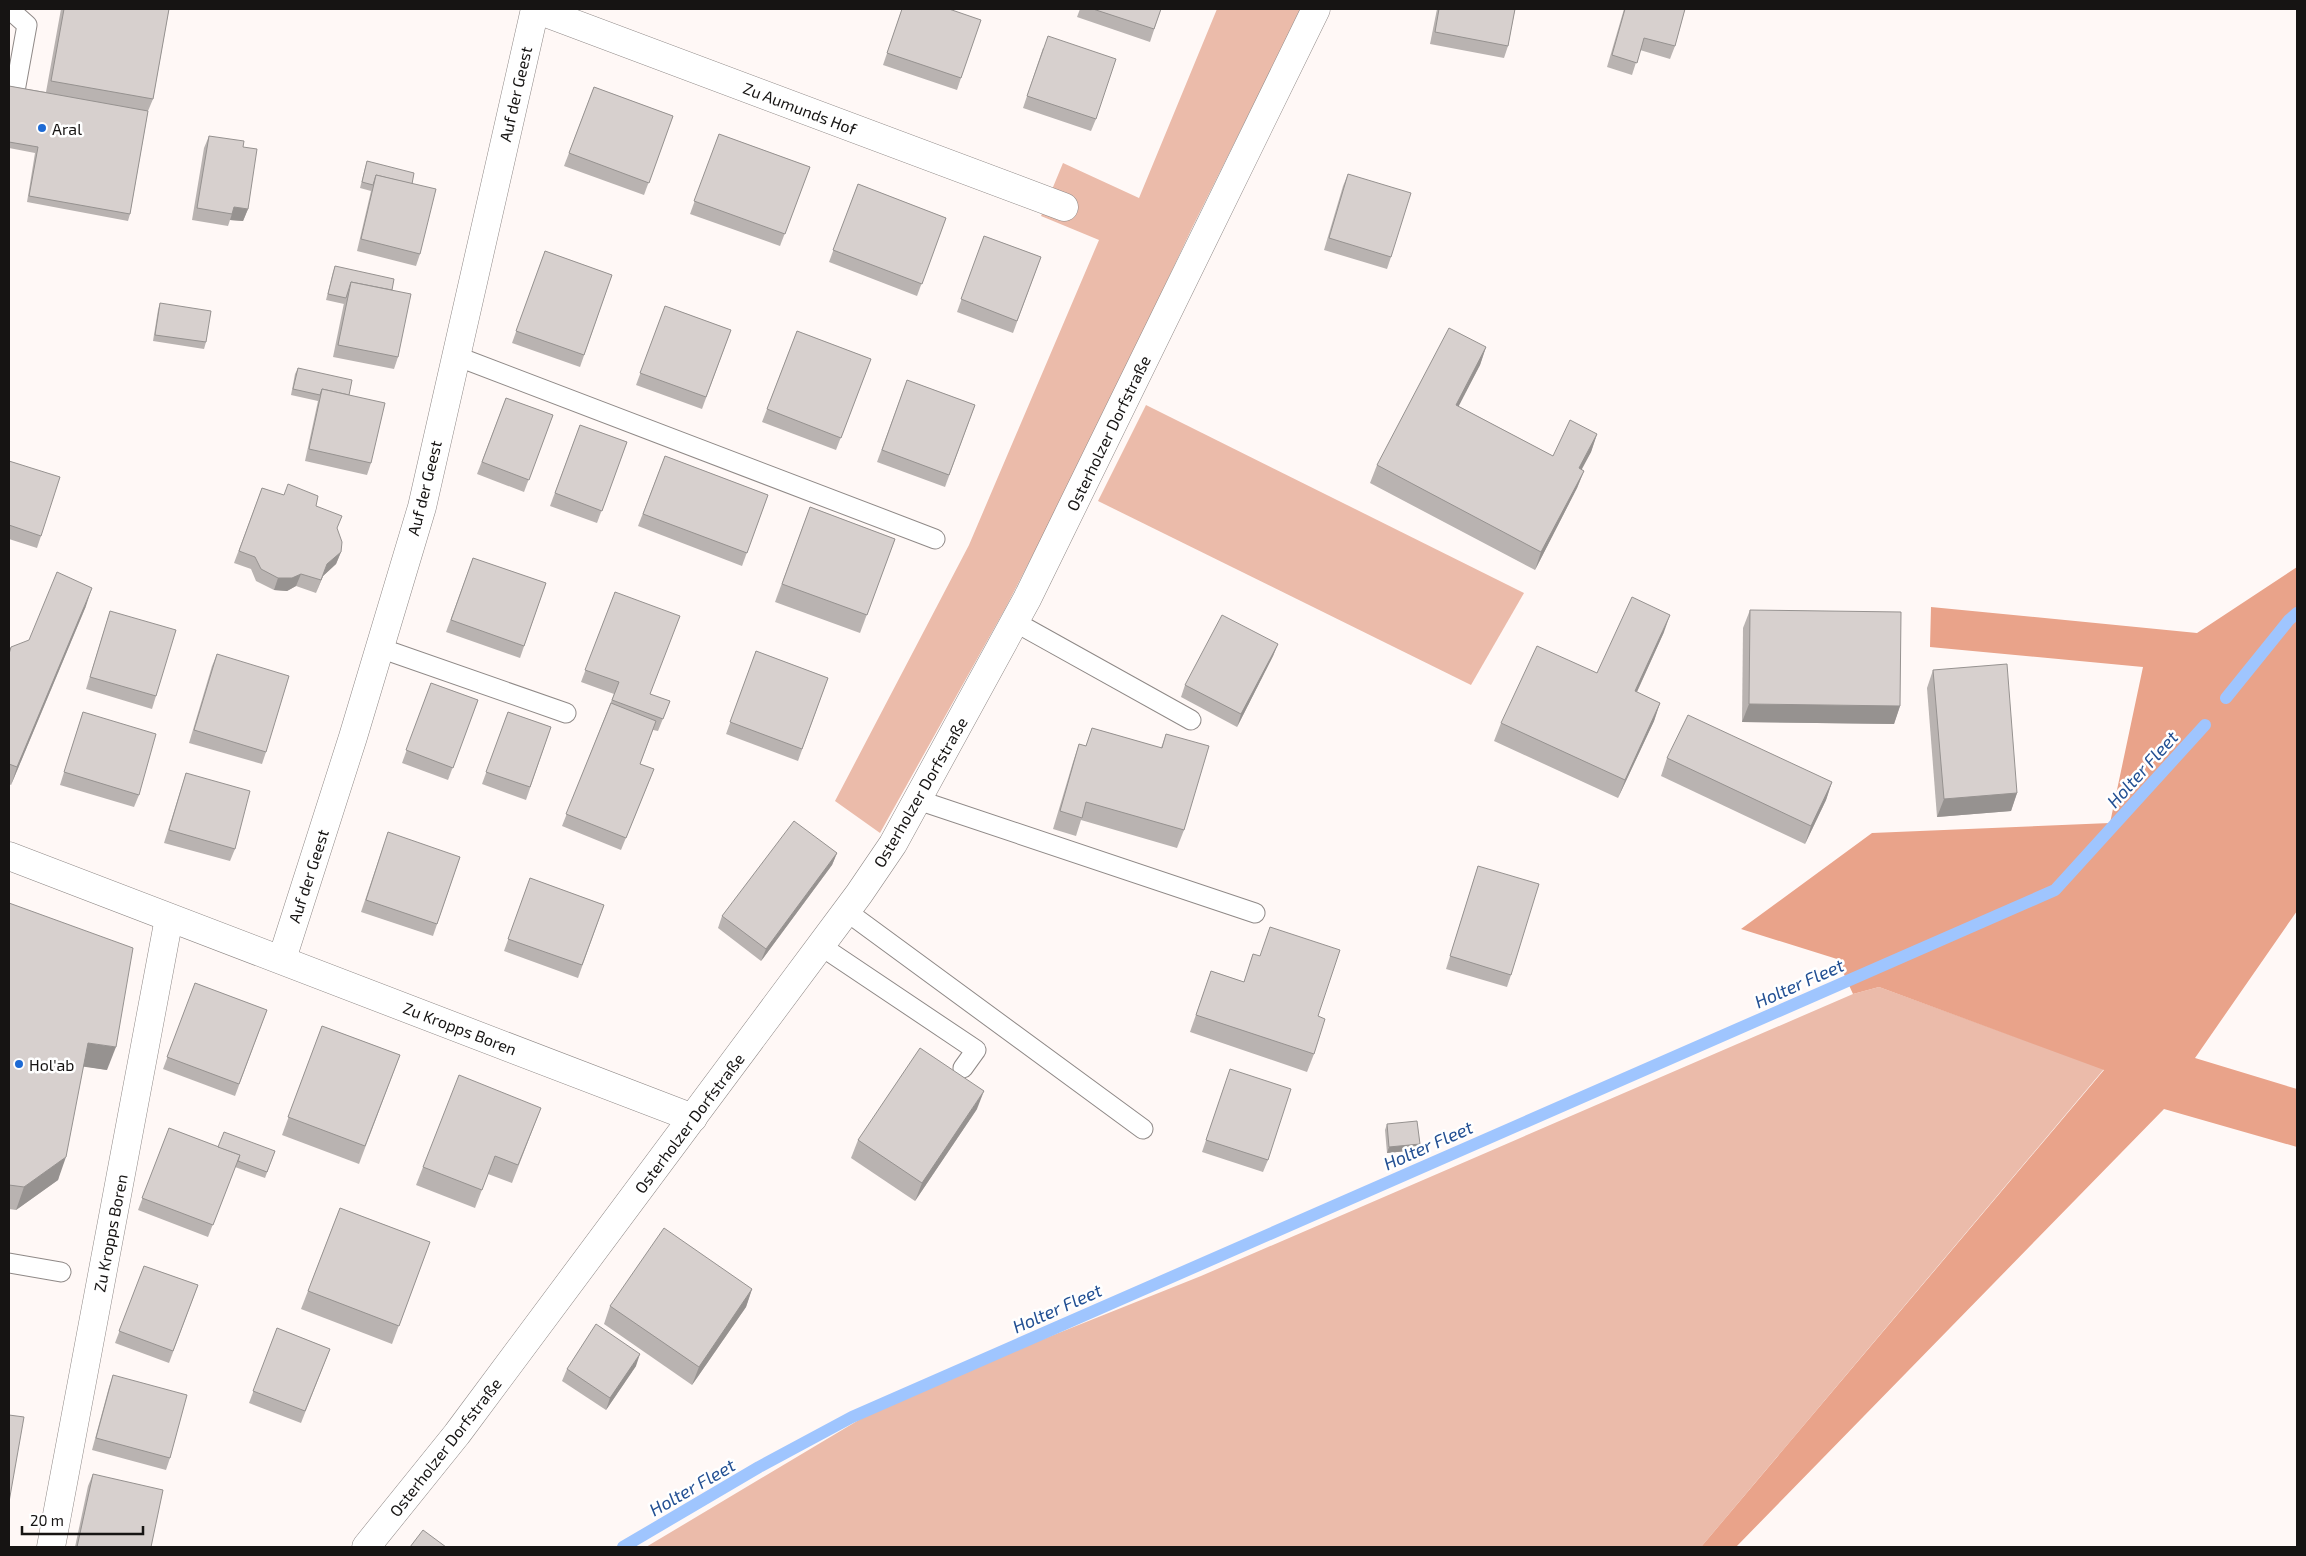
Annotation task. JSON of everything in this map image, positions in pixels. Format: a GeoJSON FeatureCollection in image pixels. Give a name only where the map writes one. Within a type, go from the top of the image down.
{"type":"FeatureCollection","features":[{"type":"Feature","properties":{"kind":"street","name":"Zu Aumunds Hof"},"geometry":{"type":"LineString","coordinates":[[535,9],[1064,207]]}},
{"type":"Feature","properties":{"kind":"street","name":"Auf der Geest"},"geometry":{"type":"LineString","coordinates":[[282,959],[380,648],[422,507],[535,9]]}},
{"type":"Feature","properties":{"kind":"street","name":"Osterholzer Dorfstraße"},"geometry":{"type":"LineString","coordinates":[[366,1547],[458,1434],[821,946],[893,844],[1014,622],[1316,9]]}},
{"type":"Feature","properties":{"kind":"street","name":"Zu Kropps Boren"},"geometry":{"type":"LineString","coordinates":[[9,856],[693,1118]]}},
{"type":"Feature","properties":{"kind":"street","name":"Zu Kropps Boren"},"geometry":{"type":"LineString","coordinates":[[50,1547],[169,918]]}},
{"type":"Feature","properties":{"kind":"lane"},"geometry":{"type":"LineString","coordinates":[[9,9],[27,25],[9,124]]}},
{"type":"Feature","properties":{"kind":"lane"},"geometry":{"type":"LineString","coordinates":[[456,356],[935,539]]}},
{"type":"Feature","properties":{"kind":"lane"},"geometry":{"type":"LineString","coordinates":[[1014,622],[1190,720]]}},
{"type":"Feature","properties":{"kind":"lane"},"geometry":{"type":"LineString","coordinates":[[380,648],[566,713]]}},
{"type":"Feature","properties":{"kind":"lane"},"geometry":{"type":"LineString","coordinates":[[918,800],[1256,913]]}},
{"type":"Feature","properties":{"kind":"lane"},"geometry":{"type":"LineString","coordinates":[[846,911],[1143,1129]]}},
{"type":"Feature","properties":{"kind":"lane"},"geometry":{"type":"LineString","coordinates":[[821,946],[976,1050],[963,1068]]}},
{"type":"Feature","properties":{"kind":"lane"},"geometry":{"type":"LineString","coordinates":[[9,1263],[61,1272]]}},
{"type":"Feature","properties":{"kind":"shaded area"},"geometry":{"type":"Polygon","coordinates":[[[1217,9],[1301,9],[1192,228],[1091,442],[1006,607],[880,833],[835,801],[969,545],[1099,240],[1041,216],[1063,163],[1139,198],[1217,9]]]}},
{"type":"Feature","properties":{"kind":"shaded area"},"geometry":{"type":"Polygon","coordinates":[[[1146,405],[1524,593],[1471,685],[1098,501],[1146,405]]]}},
{"type":"Feature","properties":{"kind":"shaded area"},"geometry":{"type":"Polygon","coordinates":[[[2297,567],[2297,911],[2195,1058],[2297,1089],[2297,1147],[2164,1109],[1736,1547],[1701,1547],[2104,1070],[1879,987],[1853,994],[1837,959],[1741,929],[1872,833],[2110,823],[2143,667],[1930,647],[1931,607],[2197,633],[2297,567]]]}},
{"type":"Feature","properties":{"kind":"shaded area"},"geometry":{"type":"Polygon","coordinates":[[[1879,987],[2104,1069],[1701,1547],[646,1547],[894,1399],[1201,1276],[1853,994],[1879,987]]]}},
{"type":"Feature","properties":{"kind":"building"},"geometry":{"type":"Polygon","coordinates":[[[64,9],[169,9],[153,99],[51,81],[64,9]]]}},
{"type":"Feature","properties":{"kind":"building"},"geometry":{"type":"Polygon","coordinates":[[[902,9],[949,9],[981,20],[961,78],[887,53],[902,9]]]}},
{"type":"Feature","properties":{"kind":"building"},"geometry":{"type":"Polygon","coordinates":[[[1093,9],[1161,9],[1154,29],[1093,9]]]}},
{"type":"Feature","properties":{"kind":"building"},"geometry":{"type":"Polygon","coordinates":[[[1439,9],[1515,9],[1508,46],[1435,32],[1439,9]]]}},
{"type":"Feature","properties":{"kind":"building"},"geometry":{"type":"Polygon","coordinates":[[[1625,9],[1685,9],[1675,46],[1644,38],[1637,63],[1612,55],[1625,9]]]}},
{"type":"Feature","properties":{"kind":"building"},"geometry":{"type":"Polygon","coordinates":[[[1048,36],[1116,59],[1096,119],[1027,96],[1048,36]]]}},
{"type":"Feature","properties":{"kind":"building"},"geometry":{"type":"Polygon","coordinates":[[[9,86],[148,111],[130,214],[29,196],[38,147],[9,142],[9,86]]]}},
{"type":"Feature","properties":{"kind":"building"},"geometry":{"type":"Polygon","coordinates":[[[594,87],[673,116],[649,183],[569,153],[594,87]]]}},
{"type":"Feature","properties":{"kind":"building"},"geometry":{"type":"Polygon","coordinates":[[[719,134],[810,167],[785,234],[694,201],[719,134]]]}},
{"type":"Feature","properties":{"kind":"building"},"geometry":{"type":"Polygon","coordinates":[[[209,136],[244,141],[243,147],[257,149],[248,209],[234,207],[232,214],[197,208],[209,136]]]}},
{"type":"Feature","properties":{"kind":"building"},"geometry":{"type":"Polygon","coordinates":[[[367,161],[414,173],[412,184],[376,175],[373,185],[362,182],[367,161]]]}},
{"type":"Feature","properties":{"kind":"building"},"geometry":{"type":"Polygon","coordinates":[[[1348,174],[1411,193],[1391,257],[1329,238],[1348,174]]]}},
{"type":"Feature","properties":{"kind":"building"},"geometry":{"type":"Polygon","coordinates":[[[376,175],[436,189],[420,254],[361,239],[376,175]]]}},
{"type":"Feature","properties":{"kind":"building"},"geometry":{"type":"Polygon","coordinates":[[[858,184],[946,218],[922,284],[833,250],[858,184]]]}},
{"type":"Feature","properties":{"kind":"building"},"geometry":{"type":"Polygon","coordinates":[[[984,236],[1041,257],[1017,321],[961,299],[984,236]]]}},
{"type":"Feature","properties":{"kind":"building"},"geometry":{"type":"Polygon","coordinates":[[[545,251],[612,275],[584,355],[516,331],[545,251]]]}},
{"type":"Feature","properties":{"kind":"building"},"geometry":{"type":"Polygon","coordinates":[[[335,266],[394,279],[392,290],[351,282],[346,298],[328,294],[335,266]]]}},
{"type":"Feature","properties":{"kind":"building"},"geometry":{"type":"Polygon","coordinates":[[[351,282],[411,294],[398,357],[338,345],[351,282]]]}},
{"type":"Feature","properties":{"kind":"building"},"geometry":{"type":"Polygon","coordinates":[[[160,303],[211,311],[206,342],[155,335],[160,303]]]}},
{"type":"Feature","properties":{"kind":"building"},"geometry":{"type":"Polygon","coordinates":[[[665,306],[731,330],[706,397],[640,373],[665,306]]]}},
{"type":"Feature","properties":{"kind":"building"},"geometry":{"type":"Polygon","coordinates":[[[1449,328],[1486,347],[1456,405],[1553,456],[1570,420],[1597,434],[1579,468],[1584,471],[1541,552],[1377,465],[1449,328]]]}},
{"type":"Feature","properties":{"kind":"building"},"geometry":{"type":"Polygon","coordinates":[[[797,331],[871,359],[841,438],[767,409],[797,331]]]}},
{"type":"Feature","properties":{"kind":"building"},"geometry":{"type":"Polygon","coordinates":[[[298,368],[352,380],[349,395],[322,389],[320,395],[293,389],[298,368]]]}},
{"type":"Feature","properties":{"kind":"building"},"geometry":{"type":"Polygon","coordinates":[[[907,380],[975,405],[949,475],[882,450],[907,380]]]}},
{"type":"Feature","properties":{"kind":"building"},"geometry":{"type":"Polygon","coordinates":[[[322,389],[385,403],[371,463],[309,449],[322,389]]]}},
{"type":"Feature","properties":{"kind":"building"},"geometry":{"type":"Polygon","coordinates":[[[506,398],[553,415],[529,480],[482,462],[506,398]]]}},
{"type":"Feature","properties":{"kind":"building"},"geometry":{"type":"Polygon","coordinates":[[[580,425],[627,442],[602,511],[555,493],[580,425]]]}},
{"type":"Feature","properties":{"kind":"building"},"geometry":{"type":"Polygon","coordinates":[[[665,456],[768,495],[747,553],[643,514],[665,456]]]}},
{"type":"Feature","properties":{"kind":"building"},"geometry":{"type":"Polygon","coordinates":[[[9,461],[60,477],[41,536],[9,525],[9,461]]]}},
{"type":"Feature","properties":{"kind":"building"},"geometry":{"type":"Polygon","coordinates":[[[288,484],[318,496],[316,506],[342,516],[337,528],[342,542],[341,552],[327,564],[321,580],[301,574],[292,578],[278,578],[261,569],[255,557],[239,551],[262,488],[284,495],[288,484]]]}},
{"type":"Feature","properties":{"kind":"building"},"geometry":{"type":"Polygon","coordinates":[[[810,507],[895,539],[867,615],[782,584],[810,507]]]}},
{"type":"Feature","properties":{"kind":"building"},"geometry":{"type":"Polygon","coordinates":[[[473,558],[546,583],[524,646],[451,620],[473,558]]]}},
{"type":"Feature","properties":{"kind":"building"},"geometry":{"type":"Polygon","coordinates":[[[57,572],[92,588],[17,767],[9,764],[9,654],[11,647],[29,640],[57,572]]]}},
{"type":"Feature","properties":{"kind":"building"},"geometry":{"type":"Polygon","coordinates":[[[615,592],[680,616],[650,694],[670,701],[663,719],[612,700],[619,682],[585,670],[615,592]]]}},
{"type":"Feature","properties":{"kind":"building"},"geometry":{"type":"Polygon","coordinates":[[[1632,597],[1670,615],[1635,691],[1660,703],[1625,780],[1501,723],[1537,646],[1597,673],[1632,597]]]}},
{"type":"Feature","properties":{"kind":"building"},"geometry":{"type":"Polygon","coordinates":[[[1750,610],[1901,612],[1900,706],[1749,704],[1750,610]]]}},
{"type":"Feature","properties":{"kind":"building"},"geometry":{"type":"Polygon","coordinates":[[[110,611],[176,630],[156,696],[90,677],[110,611]]]}},
{"type":"Feature","properties":{"kind":"building"},"geometry":{"type":"Polygon","coordinates":[[[1222,615],[1278,644],[1241,714],[1185,685],[1222,615]]]}},
{"type":"Feature","properties":{"kind":"building"},"geometry":{"type":"Polygon","coordinates":[[[756,651],[828,678],[802,749],[730,722],[756,651]]]}},
{"type":"Feature","properties":{"kind":"building"},"geometry":{"type":"Polygon","coordinates":[[[217,654],[289,676],[266,752],[194,730],[217,654]]]}},
{"type":"Feature","properties":{"kind":"building"},"geometry":{"type":"Polygon","coordinates":[[[2007,664],[2017,793],[1944,799],[1933,670],[2007,664]]]}},
{"type":"Feature","properties":{"kind":"building"},"geometry":{"type":"Polygon","coordinates":[[[431,683],[478,700],[453,768],[406,750],[431,683]]]}},
{"type":"Feature","properties":{"kind":"building"},"geometry":{"type":"Polygon","coordinates":[[[611,703],[656,721],[640,764],[654,769],[626,838],[566,814],[611,703]]]}},
{"type":"Feature","properties":{"kind":"building"},"geometry":{"type":"Polygon","coordinates":[[[83,712],[156,734],[139,795],[64,772],[83,712]]]}},
{"type":"Feature","properties":{"kind":"building"},"geometry":{"type":"Polygon","coordinates":[[[508,712],[551,727],[530,787],[486,772],[508,712]]]}},
{"type":"Feature","properties":{"kind":"building"},"geometry":{"type":"Polygon","coordinates":[[[1688,715],[1832,782],[1811,826],[1667,758],[1688,715]]]}},
{"type":"Feature","properties":{"kind":"building"},"geometry":{"type":"Polygon","coordinates":[[[1092,728],[1162,748],[1166,734],[1209,746],[1184,830],[1086,802],[1082,818],[1060,811],[1079,744],[1086,746],[1092,728]]]}},
{"type":"Feature","properties":{"kind":"building"},"geometry":{"type":"Polygon","coordinates":[[[186,773],[250,791],[235,849],[169,830],[186,773]]]}},
{"type":"Feature","properties":{"kind":"building"},"geometry":{"type":"Polygon","coordinates":[[[794,821],[837,853],[766,949],[722,916],[794,821]]]}},
{"type":"Feature","properties":{"kind":"building"},"geometry":{"type":"Polygon","coordinates":[[[388,832],[460,857],[437,924],[366,900],[388,832]]]}},
{"type":"Feature","properties":{"kind":"building"},"geometry":{"type":"Polygon","coordinates":[[[1478,866],[1539,884],[1511,975],[1450,956],[1478,866]]]}},
{"type":"Feature","properties":{"kind":"building"},"geometry":{"type":"Polygon","coordinates":[[[530,878],[604,905],[582,965],[508,939],[530,878]]]}},
{"type":"Feature","properties":{"kind":"building"},"geometry":{"type":"Polygon","coordinates":[[[9,903],[133,948],[116,1047],[88,1043],[66,1157],[24,1187],[9,1185],[9,903]]]}},
{"type":"Feature","properties":{"kind":"building"},"geometry":{"type":"Polygon","coordinates":[[[1270,927],[1340,950],[1318,1016],[1325,1019],[1314,1054],[1196,1015],[1211,971],[1244,982],[1253,954],[1260,956],[1270,927]]]}},
{"type":"Feature","properties":{"kind":"building"},"geometry":{"type":"Polygon","coordinates":[[[195,983],[267,1010],[239,1084],[167,1057],[195,983]]]}},
{"type":"Feature","properties":{"kind":"building"},"geometry":{"type":"Polygon","coordinates":[[[322,1026],[400,1055],[365,1146],[288,1117],[322,1026]]]}},
{"type":"Feature","properties":{"kind":"building"},"geometry":{"type":"Polygon","coordinates":[[[920,1048],[984,1091],[922,1183],[858,1140],[920,1048]]]}},
{"type":"Feature","properties":{"kind":"building"},"geometry":{"type":"Polygon","coordinates":[[[1230,1069],[1291,1089],[1268,1160],[1206,1140],[1230,1069]]]}},
{"type":"Feature","properties":{"kind":"building"},"geometry":{"type":"Polygon","coordinates":[[[459,1075],[541,1108],[518,1165],[495,1156],[482,1190],[423,1167],[459,1075]]]}},
{"type":"Feature","properties":{"kind":"building"},"geometry":{"type":"Polygon","coordinates":[[[1417,1121],[1420,1144],[1389,1147],[1387,1124],[1417,1121]]]}},
{"type":"Feature","properties":{"kind":"building"},"geometry":{"type":"Polygon","coordinates":[[[169,1128],[240,1155],[213,1225],[142,1198],[169,1128]]]}},
{"type":"Feature","properties":{"kind":"building"},"geometry":{"type":"Polygon","coordinates":[[[224,1132],[275,1151],[267,1172],[238,1161],[240,1155],[218,1147],[224,1132]]]}},
{"type":"Feature","properties":{"kind":"building"},"geometry":{"type":"Polygon","coordinates":[[[340,1208],[430,1242],[399,1326],[308,1291],[340,1208]]]}},
{"type":"Feature","properties":{"kind":"building"},"geometry":{"type":"Polygon","coordinates":[[[664,1228],[752,1289],[699,1367],[610,1306],[664,1228]]]}},
{"type":"Feature","properties":{"kind":"building"},"geometry":{"type":"Polygon","coordinates":[[[144,1266],[198,1285],[173,1351],[119,1331],[144,1266]]]}},
{"type":"Feature","properties":{"kind":"building"},"geometry":{"type":"Polygon","coordinates":[[[596,1324],[640,1354],[610,1398],[567,1369],[596,1324]]]}},
{"type":"Feature","properties":{"kind":"building"},"geometry":{"type":"Polygon","coordinates":[[[277,1328],[330,1349],[305,1411],[253,1391],[277,1328]]]}},
{"type":"Feature","properties":{"kind":"building"},"geometry":{"type":"Polygon","coordinates":[[[113,1375],[187,1395],[170,1458],[96,1438],[113,1375]]]}},
{"type":"Feature","properties":{"kind":"building"},"geometry":{"type":"Polygon","coordinates":[[[9,1415],[24,1417],[9,1502],[9,1415]]]}},
{"type":"Feature","properties":{"kind":"building"},"geometry":{"type":"Polygon","coordinates":[[[93,1474],[163,1490],[151,1547],[77,1547],[93,1474]]]}},
{"type":"Feature","properties":{"kind":"building"},"geometry":{"type":"Polygon","coordinates":[[[423,1530],[446,1547],[410,1547],[423,1530]]]}},
{"type":"Feature","properties":{"kind":"waterway","name":"Holter Fleet"},"geometry":{"type":"LineString","coordinates":[[2226,698],[2289,620],[2297,613]]}},
{"type":"Feature","properties":{"kind":"waterway","name":"Holter Fleet"},"geometry":{"type":"LineString","coordinates":[[623,1547],[759,1467],[852,1417],[2055,890],[2205,725]]}},
{"type":"Feature","properties":{"kind":"place","name":"Aral"},"geometry":{"type":"Point","coordinates":[42,128]}},
{"type":"Feature","properties":{"kind":"place","name":"Hol'ab"},"geometry":{"type":"Point","coordinates":[19,1064]}}]}
